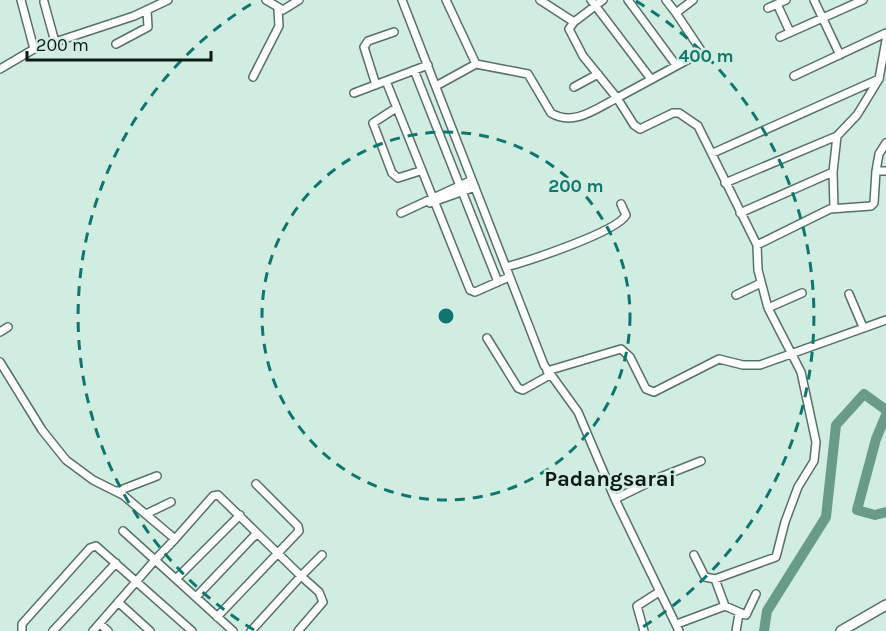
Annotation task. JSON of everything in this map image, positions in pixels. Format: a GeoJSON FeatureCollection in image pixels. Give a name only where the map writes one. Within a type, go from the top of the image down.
{"type":"FeatureCollection","features":[{"type":"Feature","properties":{"kind":"street"},"geometry":{"type":"LineString","coordinates":[[21,0],[34,49]]}},
{"type":"Feature","properties":{"kind":"street"},"geometry":{"type":"LineString","coordinates":[[0,69],[34,49],[168,0]]}},
{"type":"Feature","properties":{"kind":"street"},"geometry":{"type":"LineString","coordinates":[[266,0],[278,9],[287,9],[299,0]]}},
{"type":"Feature","properties":{"kind":"street"},"geometry":{"type":"LineString","coordinates":[[402,0],[509,278],[549,373],[578,412],[615,499],[659,592],[678,627],[725,606]]}},
{"type":"Feature","properties":{"kind":"street"},"geometry":{"type":"LineString","coordinates":[[446,0],[476,64]]}},
{"type":"Feature","properties":{"kind":"street"},"geometry":{"type":"LineString","coordinates":[[540,0],[574,22]]}},
{"type":"Feature","properties":{"kind":"street"},"geometry":{"type":"LineString","coordinates":[[603,0],[593,3],[569,29],[583,56],[617,98],[634,125],[640,129],[673,113],[691,120],[698,126],[757,245],[759,256],[757,267],[768,308],[789,354],[801,372],[816,438],[814,461],[798,487],[785,522],[776,558],[715,579],[705,577],[694,555]]}},
{"type":"Feature","properties":{"kind":"street"},"geometry":{"type":"LineString","coordinates":[[628,0],[676,65]]}},
{"type":"Feature","properties":{"kind":"street"},"geometry":{"type":"LineString","coordinates":[[436,86],[476,64],[484,63],[505,71],[528,74],[551,113],[556,116],[577,118],[700,53],[702,50],[666,0]]}},
{"type":"Feature","properties":{"kind":"street"},"geometry":{"type":"LineString","coordinates":[[676,13],[693,0]]}},
{"type":"Feature","properties":{"kind":"street"},"geometry":{"type":"LineString","coordinates":[[768,8],[786,0]]}},
{"type":"Feature","properties":{"kind":"street"},"geometry":{"type":"LineString","coordinates":[[814,0],[840,55]]}},
{"type":"Feature","properties":{"kind":"street"},"geometry":{"type":"LineString","coordinates":[[780,37],[863,0]]}},
{"type":"Feature","properties":{"kind":"street"},"geometry":{"type":"LineString","coordinates":[[44,2],[55,42]]}},
{"type":"Feature","properties":{"kind":"street"},"geometry":{"type":"LineString","coordinates":[[593,3],[651,79]]}},
{"type":"Feature","properties":{"kind":"street"},"geometry":{"type":"LineString","coordinates":[[777,4],[790,32]]}},
{"type":"Feature","properties":{"kind":"street"},"geometry":{"type":"LineString","coordinates":[[116,44],[148,27],[147,9]]}},
{"type":"Feature","properties":{"kind":"street"},"geometry":{"type":"LineString","coordinates":[[253,77],[279,26],[278,9]]}},
{"type":"Feature","properties":{"kind":"street"},"geometry":{"type":"LineString","coordinates":[[376,85],[364,47],[368,41],[394,32]]}},
{"type":"Feature","properties":{"kind":"street"},"geometry":{"type":"LineString","coordinates":[[794,76],[886,33]]}},
{"type":"Feature","properties":{"kind":"street"},"geometry":{"type":"LineString","coordinates":[[725,183],[837,136],[857,115],[879,79],[886,40]]}},
{"type":"Feature","properties":{"kind":"street"},"geometry":{"type":"LineString","coordinates":[[354,93],[428,65]]}},
{"type":"Feature","properties":{"kind":"street"},"geometry":{"type":"LineString","coordinates":[[414,70],[498,282]]}},
{"type":"Feature","properties":{"kind":"street"},"geometry":{"type":"LineString","coordinates":[[574,87],[598,74]]}},
{"type":"Feature","properties":{"kind":"street"},"geometry":{"type":"LineString","coordinates":[[713,153],[879,79]]}},
{"type":"Feature","properties":{"kind":"street"},"geometry":{"type":"LineString","coordinates":[[386,81],[431,201],[471,292],[509,278]]}},
{"type":"Feature","properties":{"kind":"street"},"geometry":{"type":"LineString","coordinates":[[396,108],[373,123],[392,173],[398,178],[420,171]]}},
{"type":"Feature","properties":{"kind":"street"},"geometry":{"type":"LineString","coordinates":[[834,208],[833,172],[837,136]]}},
{"type":"Feature","properties":{"kind":"street"},"geometry":{"type":"LineString","coordinates":[[757,245],[834,208],[873,205],[879,154],[886,143]]}},
{"type":"Feature","properties":{"kind":"street"},"geometry":{"type":"LineString","coordinates":[[876,171],[886,171]]}},
{"type":"Feature","properties":{"kind":"street"},"geometry":{"type":"LineString","coordinates":[[740,213],[833,172]]}},
{"type":"Feature","properties":{"kind":"street"},"geometry":{"type":"LineString","coordinates":[[401,213],[474,184]]}},
{"type":"Feature","properties":{"kind":"street"},"geometry":{"type":"LineString","coordinates":[[506,267],[560,249],[620,222],[626,215],[621,204]]}},
{"type":"Feature","properties":{"kind":"street"},"geometry":{"type":"LineString","coordinates":[[736,295],[761,283]]}},
{"type":"Feature","properties":{"kind":"street"},"geometry":{"type":"LineString","coordinates":[[768,308],[802,293]]}},
{"type":"Feature","properties":{"kind":"street"},"geometry":{"type":"LineString","coordinates":[[849,294],[863,327]]}},
{"type":"Feature","properties":{"kind":"street"},"geometry":{"type":"LineString","coordinates":[[488,338],[518,388],[523,390],[549,373],[621,349],[627,352],[646,389],[651,392],[672,385],[707,363],[719,359],[753,366],[768,363],[886,320]]}},
{"type":"Feature","properties":{"kind":"street"},"geometry":{"type":"LineString","coordinates":[[0,332],[8,327]]}},
{"type":"Feature","properties":{"kind":"street"},"geometry":{"type":"LineString","coordinates":[[0,362],[42,430],[66,460],[93,480],[118,491],[175,539]]}},
{"type":"Feature","properties":{"kind":"street"},"geometry":{"type":"LineString","coordinates":[[615,499],[701,461]]}},
{"type":"Feature","properties":{"kind":"street"},"geometry":{"type":"LineString","coordinates":[[118,491],[157,476]]}},
{"type":"Feature","properties":{"kind":"street"},"geometry":{"type":"LineString","coordinates":[[218,617],[299,531],[298,525],[256,484]]}},
{"type":"Feature","properties":{"kind":"street"},"geometry":{"type":"LineString","coordinates":[[93,631],[215,495],[220,496],[319,592],[323,602],[298,631]]}},
{"type":"Feature","properties":{"kind":"street"},"geometry":{"type":"LineString","coordinates":[[146,513],[171,502]]}},
{"type":"Feature","properties":{"kind":"street"},"geometry":{"type":"LineString","coordinates":[[177,579],[240,515]]}},
{"type":"Feature","properties":{"kind":"street"},"geometry":{"type":"LineString","coordinates":[[123,531],[233,631]]}},
{"type":"Feature","properties":{"kind":"street"},"geometry":{"type":"LineString","coordinates":[[196,597],[257,533]]}},
{"type":"Feature","properties":{"kind":"street"},"geometry":{"type":"LineString","coordinates":[[22,631],[22,624],[90,548],[100,547],[192,631]]}},
{"type":"Feature","properties":{"kind":"street"},"geometry":{"type":"LineString","coordinates":[[251,631],[322,555]]}},
{"type":"Feature","properties":{"kind":"street"},"geometry":{"type":"LineString","coordinates":[[53,631],[116,563]]}},
{"type":"Feature","properties":{"kind":"street"},"geometry":{"type":"LineString","coordinates":[[715,579],[725,606],[739,614],[748,614],[756,594]]}},
{"type":"Feature","properties":{"kind":"street"},"geometry":{"type":"LineString","coordinates":[[644,631],[637,606],[659,592]]}},
{"type":"Feature","properties":{"kind":"street"},"geometry":{"type":"LineString","coordinates":[[118,602],[150,631]]}},
{"type":"Feature","properties":{"kind":"street"},"geometry":{"type":"LineString","coordinates":[[841,631],[886,605]]}},
{"type":"Feature","properties":{"kind":"street"},"geometry":{"type":"LineString","coordinates":[[735,631],[739,614]]}},
{"type":"Feature","properties":{"kind":"street"},"geometry":{"type":"LineString","coordinates":[[100,624],[108,631]]}},
{"type":"Feature","properties":{"kind":"waterway"},"geometry":{"type":"LineString","coordinates":[[764,631],[767,611],[826,517],[836,425],[864,394],[886,410]]}},
{"type":"Feature","properties":{"kind":"waterway"},"geometry":{"type":"LineString","coordinates":[[886,415],[876,439],[857,510],[875,515],[886,512]]}},
{"type":"Feature","properties":{"kind":"district","name":"Padangsarai"},"geometry":{"type":"Point","coordinates":[610,478]}}]}
